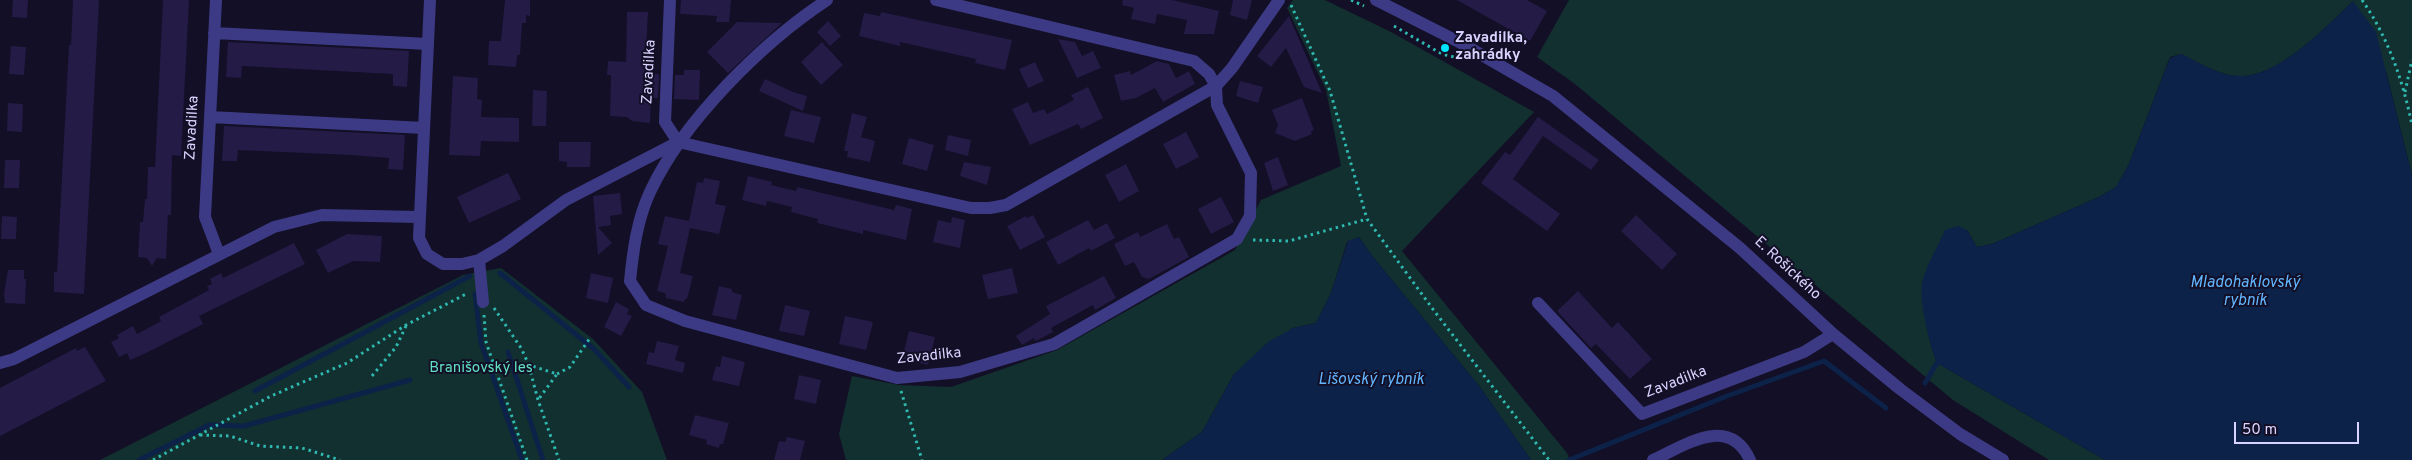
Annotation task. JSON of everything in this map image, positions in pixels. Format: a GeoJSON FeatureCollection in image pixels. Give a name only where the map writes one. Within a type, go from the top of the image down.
{"type":"FeatureCollection","features":[{"type":"Feature","properties":{"kind":"street","name":"Zavadilka"},"geometry":{"type":"LineString","coordinates":[[216,0],[205,217],[219,254]]}},
{"type":"Feature","properties":{"kind":"street","name":"Zavadilka"},"geometry":{"type":"LineString","coordinates":[[430,0],[419,238],[427,254],[443,264],[462,264],[479,260],[503,246],[566,200],[678,142]]}},
{"type":"Feature","properties":{"kind":"street","name":"Zavadilka"},"geometry":{"type":"LineString","coordinates":[[670,0],[664,122],[678,142]]}},
{"type":"Feature","properties":{"kind":"street","name":"Zavadilka"},"geometry":{"type":"LineString","coordinates":[[827,0],[790,28],[741,72],[678,142],[650,192],[634,242],[630,281],[646,305],[685,321],[897,378],[960,372],[1054,344],[1237,239]]}},
{"type":"Feature","properties":{"kind":"street"},"geometry":{"type":"LineString","coordinates":[[936,0],[1194,62],[1208,74],[1216,86],[1217,105],[1251,173],[1250,216],[1237,239]]}},
{"type":"Feature","properties":{"kind":"street"},"geometry":{"type":"LineString","coordinates":[[678,142],[971,208],[990,208],[1006,205],[1216,86],[1232,68],[1279,0]]}},
{"type":"Feature","properties":{"kind":"street","name":"E. Rošického"},"geometry":{"type":"LineString","coordinates":[[1371,4],[1461,43],[1553,96],[1740,248],[1834,334],[1900,389],[1960,434],[2003,460]]}},
{"type":"Feature","properties":{"kind":"street"},"geometry":{"type":"LineString","coordinates":[[214,33],[428,44]]}},
{"type":"Feature","properties":{"kind":"street"},"geometry":{"type":"LineString","coordinates":[[210,117],[424,128]]}},
{"type":"Feature","properties":{"kind":"street"},"geometry":{"type":"LineString","coordinates":[[0,363],[14,359],[274,227],[322,215],[419,217]]}},
{"type":"Feature","properties":{"kind":"street"},"geometry":{"type":"LineString","coordinates":[[479,260],[482,293]]}},
{"type":"Feature","properties":{"kind":"street","name":"Zavadilka"},"geometry":{"type":"LineString","coordinates":[[1538,303],[1642,414],[1804,352],[1834,334]]}},
{"type":"Feature","properties":{"kind":"street"},"geometry":{"type":"LineString","coordinates":[[1653,460],[1701,438],[1720,434],[1736,440],[1750,460]]}},
{"type":"Feature","properties":{"kind":"path"},"geometry":{"type":"LineString","coordinates":[[1288,0],[1330,91],[1367,219],[1435,312],[1549,460]]}},
{"type":"Feature","properties":{"kind":"path"},"geometry":{"type":"LineString","coordinates":[[1351,0],[1371,4]]}},
{"type":"Feature","properties":{"kind":"path"},"geometry":{"type":"LineString","coordinates":[[2362,0],[2378,23],[2405,92],[2412,124]]}},
{"type":"Feature","properties":{"kind":"path"},"geometry":{"type":"LineString","coordinates":[[1388,22],[1401,32],[1442,54],[1457,58]]}},
{"type":"Feature","properties":{"kind":"path"},"geometry":{"type":"LineString","coordinates":[[2405,92],[2412,60]]}},
{"type":"Feature","properties":{"kind":"path"},"geometry":{"type":"LineString","coordinates":[[1237,239],[1289,241],[1367,219]]}},
{"type":"Feature","properties":{"kind":"path"},"geometry":{"type":"LineString","coordinates":[[153,460],[270,396],[347,363],[406,325],[482,293]]}},
{"type":"Feature","properties":{"kind":"path"},"geometry":{"type":"LineString","coordinates":[[482,293],[521,348],[529,365],[538,400],[559,460]]}},
{"type":"Feature","properties":{"kind":"path"},"geometry":{"type":"LineString","coordinates":[[482,293],[486,342],[527,460]]}},
{"type":"Feature","properties":{"kind":"path"},"geometry":{"type":"LineString","coordinates":[[372,376],[396,347],[406,325]]}},
{"type":"Feature","properties":{"kind":"path"},"geometry":{"type":"LineString","coordinates":[[538,400],[557,374],[570,367],[590,339]]}},
{"type":"Feature","properties":{"kind":"path"},"geometry":{"type":"LineString","coordinates":[[529,365],[557,374]]}},
{"type":"Feature","properties":{"kind":"path"},"geometry":{"type":"LineString","coordinates":[[897,378],[922,460]]}},
{"type":"Feature","properties":{"kind":"path"},"geometry":{"type":"LineString","coordinates":[[199,435],[230,436],[260,446],[302,448],[340,460]]}},
{"type":"Feature","properties":{"kind":"green space"},"geometry":{"type":"Polygon","coordinates":[[[1293,0],[1325,0],[1391,32],[1534,112],[1402,251],[1567,453],[1570,460],[1531,460],[1480,387],[1373,257],[1359,237],[1347,242],[1331,293],[1316,323],[1293,328],[1234,374],[1202,432],[1162,460],[846,460],[839,434],[852,376],[899,385],[951,387],[1057,350],[1235,250],[1261,200],[1341,166],[1326,90],[1287,8],[1293,0]]]}},
{"type":"Feature","properties":{"kind":"green space"},"geometry":{"type":"Polygon","coordinates":[[[1569,0],[2412,0],[2412,175],[2386,71],[2353,1],[2300,49],[2269,69],[2254,74],[2239,76],[2224,74],[2181,54],[2170,57],[2129,164],[2116,187],[2099,197],[1992,244],[1977,247],[1967,230],[1922,284],[1926,324],[1937,363],[2105,460],[2049,460],[1953,400],[1575,84],[1537,57],[1569,0]]]}},
{"type":"Feature","properties":{"kind":"green space","name":"Branišovský les"},"geometry":{"type":"Polygon","coordinates":[[[501,268],[593,339],[642,392],[667,460],[100,460],[463,275],[501,268]]]}},
{"type":"Feature","properties":{"kind":"water","name":"Mladohaklovský rybník"},"geometry":{"type":"Polygon","coordinates":[[[2353,1],[2376,32],[2412,175],[2412,460],[2105,460],[1937,363],[1926,324],[1921,292],[1926,272],[1945,230],[1958,226],[1967,230],[1977,247],[1992,244],[2099,197],[2116,187],[2129,164],[2170,58],[2181,54],[2224,74],[2239,76],[2254,74],[2269,69],[2300,49],[2353,1]]]}},
{"type":"Feature","properties":{"kind":"water","name":"Lišovský rybník"},"geometry":{"type":"Polygon","coordinates":[[[1359,237],[1373,257],[1480,387],[1531,460],[1162,460],[1202,432],[1234,374],[1268,342],[1293,328],[1316,323],[1331,293],[1348,241],[1359,237]]]}},
{"type":"Feature","properties":{"kind":"building"},"geometry":{"type":"Polygon","coordinates":[[[13,0],[28,0],[27,18],[12,17],[13,0]]]}},
{"type":"Feature","properties":{"kind":"building"},"geometry":{"type":"Polygon","coordinates":[[[73,0],[99,0],[84,294],[54,292],[54,272],[57,272],[73,0]]]}},
{"type":"Feature","properties":{"kind":"building"},"geometry":{"type":"Polygon","coordinates":[[[163,0],[189,0],[181,156],[172,155],[171,215],[168,215],[166,259],[157,258],[152,266],[147,258],[138,257],[140,222],[143,222],[145,199],[147,199],[148,167],[155,167],[163,0]]]}},
{"type":"Feature","properties":{"kind":"building"},"geometry":{"type":"Polygon","coordinates":[[[505,0],[530,0],[530,16],[526,15],[526,23],[522,23],[520,55],[517,55],[516,67],[488,65],[489,41],[501,41],[505,0]]]}},
{"type":"Feature","properties":{"kind":"building"},"geometry":{"type":"Polygon","coordinates":[[[681,0],[731,0],[729,22],[716,22],[717,16],[680,14],[681,0]]]}},
{"type":"Feature","properties":{"kind":"building"},"geometry":{"type":"Polygon","coordinates":[[[1123,0],[1172,0],[1219,11],[1214,34],[1184,34],[1187,20],[1157,14],[1155,24],[1131,19],[1134,8],[1122,5],[1123,0]]]}},
{"type":"Feature","properties":{"kind":"building"},"geometry":{"type":"Polygon","coordinates":[[[1233,0],[1252,0],[1247,20],[1230,15],[1233,0]]]}},
{"type":"Feature","properties":{"kind":"building"},"geometry":{"type":"Polygon","coordinates":[[[1457,0],[1527,0],[1547,11],[1530,41],[1457,0]]]}},
{"type":"Feature","properties":{"kind":"building"},"geometry":{"type":"Polygon","coordinates":[[[627,12],[648,12],[646,50],[653,51],[652,74],[659,74],[658,98],[651,98],[650,123],[632,121],[627,117],[610,116],[611,75],[607,75],[608,61],[626,62],[627,12]]]}},
{"type":"Feature","properties":{"kind":"building"},"geometry":{"type":"Polygon","coordinates":[[[881,12],[1012,40],[1005,70],[975,63],[976,59],[900,42],[900,46],[859,36],[864,13],[880,16],[881,12]]]}},
{"type":"Feature","properties":{"kind":"building"},"geometry":{"type":"Polygon","coordinates":[[[1289,16],[1322,93],[1304,87],[1286,48],[1271,67],[1257,56],[1289,16]]]}},
{"type":"Feature","properties":{"kind":"building"},"geometry":{"type":"Polygon","coordinates":[[[828,21],[841,36],[830,46],[817,32],[828,21]]]}},
{"type":"Feature","properties":{"kind":"building"},"geometry":{"type":"Polygon","coordinates":[[[737,22],[782,23],[728,73],[707,52],[737,22]]]}},
{"type":"Feature","properties":{"kind":"building"},"geometry":{"type":"Polygon","coordinates":[[[1058,39],[1075,42],[1082,56],[1093,51],[1101,68],[1077,78],[1058,39]]]}},
{"type":"Feature","properties":{"kind":"building"},"geometry":{"type":"Polygon","coordinates":[[[228,42],[409,51],[407,87],[393,86],[393,74],[242,66],[241,78],[226,77],[228,42]]]}},
{"type":"Feature","properties":{"kind":"building"},"geometry":{"type":"Polygon","coordinates":[[[822,42],[843,65],[821,85],[801,62],[822,42]]]}},
{"type":"Feature","properties":{"kind":"building"},"geometry":{"type":"Polygon","coordinates":[[[11,46],[26,47],[24,75],[9,74],[11,46]]]}},
{"type":"Feature","properties":{"kind":"building"},"geometry":{"type":"Polygon","coordinates":[[[1157,61],[1169,64],[1176,78],[1189,71],[1195,84],[1163,102],[1155,88],[1136,98],[1121,101],[1114,75],[1130,71],[1131,75],[1157,61]]]}},
{"type":"Feature","properties":{"kind":"building"},"geometry":{"type":"Polygon","coordinates":[[[1035,62],[1044,81],[1028,88],[1019,69],[1035,62]]]}},
{"type":"Feature","properties":{"kind":"building"},"geometry":{"type":"Polygon","coordinates":[[[684,70],[700,70],[699,100],[674,99],[675,75],[684,75],[684,70]]]}},
{"type":"Feature","properties":{"kind":"building"},"geometry":{"type":"Polygon","coordinates":[[[453,76],[478,78],[477,99],[482,100],[481,117],[519,118],[519,142],[481,141],[480,156],[449,155],[453,76]]]}},
{"type":"Feature","properties":{"kind":"building"},"geometry":{"type":"Polygon","coordinates":[[[765,79],[793,92],[807,96],[803,111],[759,91],[765,79]]]}},
{"type":"Feature","properties":{"kind":"building"},"geometry":{"type":"Polygon","coordinates":[[[1240,81],[1263,87],[1258,103],[1236,96],[1240,81]]]}},
{"type":"Feature","properties":{"kind":"building"},"geometry":{"type":"Polygon","coordinates":[[[1088,87],[1103,118],[1081,129],[1078,124],[1030,145],[1012,109],[1028,102],[1033,113],[1044,109],[1047,114],[1074,100],[1071,95],[1088,87]]]}},
{"type":"Feature","properties":{"kind":"building"},"geometry":{"type":"Polygon","coordinates":[[[533,90],[547,91],[546,126],[532,126],[533,90]]]}},
{"type":"Feature","properties":{"kind":"building"},"geometry":{"type":"Polygon","coordinates":[[[1302,98],[1314,130],[1311,131],[1312,134],[1295,141],[1275,133],[1278,125],[1272,110],[1302,98]]]}},
{"type":"Feature","properties":{"kind":"building"},"geometry":{"type":"Polygon","coordinates":[[[8,103],[23,104],[22,132],[7,131],[8,103]]]}},
{"type":"Feature","properties":{"kind":"building"},"geometry":{"type":"Polygon","coordinates":[[[791,110],[821,117],[814,143],[784,136],[791,110]]]}},
{"type":"Feature","properties":{"kind":"building"},"geometry":{"type":"Polygon","coordinates":[[[852,113],[867,117],[861,137],[875,141],[870,162],[847,157],[848,151],[844,151],[852,113]]]}},
{"type":"Feature","properties":{"kind":"building"},"geometry":{"type":"Polygon","coordinates":[[[1538,117],[1599,160],[1591,170],[1543,136],[1513,179],[1560,214],[1547,231],[1481,183],[1505,152],[1510,155],[1538,117]]]}},
{"type":"Feature","properties":{"kind":"building"},"geometry":{"type":"Polygon","coordinates":[[[224,126],[405,135],[403,170],[388,169],[389,158],[351,155],[238,150],[237,161],[222,161],[224,126]]]}},
{"type":"Feature","properties":{"kind":"building"},"geometry":{"type":"Polygon","coordinates":[[[1186,132],[1199,157],[1176,169],[1163,144],[1186,132]]]}},
{"type":"Feature","properties":{"kind":"building"},"geometry":{"type":"Polygon","coordinates":[[[948,135],[971,140],[968,156],[945,150],[948,135]]]}},
{"type":"Feature","properties":{"kind":"building"},"geometry":{"type":"Polygon","coordinates":[[[909,138],[934,145],[927,171],[902,164],[909,138]]]}},
{"type":"Feature","properties":{"kind":"building"},"geometry":{"type":"Polygon","coordinates":[[[559,142],[591,142],[590,167],[567,167],[567,162],[559,161],[559,142]]]}},
{"type":"Feature","properties":{"kind":"building"},"geometry":{"type":"Polygon","coordinates":[[[1278,157],[1288,185],[1273,191],[1264,163],[1278,157]]]}},
{"type":"Feature","properties":{"kind":"building"},"geometry":{"type":"Polygon","coordinates":[[[5,160],[20,160],[19,188],[4,188],[5,160]]]}},
{"type":"Feature","properties":{"kind":"building"},"geometry":{"type":"Polygon","coordinates":[[[964,162],[991,167],[987,185],[960,176],[964,162]]]}},
{"type":"Feature","properties":{"kind":"building"},"geometry":{"type":"Polygon","coordinates":[[[1126,164],[1139,191],[1119,202],[1105,175],[1126,164]]]}},
{"type":"Feature","properties":{"kind":"building"},"geometry":{"type":"Polygon","coordinates":[[[508,173],[521,199],[469,223],[457,197],[508,173]]]}},
{"type":"Feature","properties":{"kind":"building"},"geometry":{"type":"Polygon","coordinates":[[[748,176],[772,182],[771,185],[796,191],[797,187],[894,210],[896,205],[912,209],[906,240],[863,230],[863,234],[817,223],[818,219],[791,212],[792,207],[767,201],[766,206],[742,200],[748,176]]]}},
{"type":"Feature","properties":{"kind":"building"},"geometry":{"type":"Polygon","coordinates":[[[704,178],[720,181],[715,204],[726,206],[719,234],[690,228],[680,273],[693,276],[687,299],[684,302],[666,298],[665,293],[657,291],[668,246],[658,244],[665,216],[689,221],[697,182],[703,183],[704,178]]]}},
{"type":"Feature","properties":{"kind":"building"},"geometry":{"type":"Polygon","coordinates":[[[620,193],[622,214],[610,216],[611,225],[598,227],[612,243],[598,255],[593,196],[620,193]]]}},
{"type":"Feature","properties":{"kind":"building"},"geometry":{"type":"Polygon","coordinates":[[[1221,197],[1234,222],[1211,234],[1198,209],[1221,197]]]}},
{"type":"Feature","properties":{"kind":"building"},"geometry":{"type":"Polygon","coordinates":[[[1033,215],[1045,237],[1020,250],[1007,226],[1026,216],[1027,218],[1033,215]]]}},
{"type":"Feature","properties":{"kind":"building"},"geometry":{"type":"Polygon","coordinates":[[[1636,215],[1677,254],[1662,270],[1621,231],[1636,215]]]}},
{"type":"Feature","properties":{"kind":"building"},"geometry":{"type":"Polygon","coordinates":[[[2,216],[17,217],[16,239],[1,239],[2,216]]]}},
{"type":"Feature","properties":{"kind":"building"},"geometry":{"type":"Polygon","coordinates":[[[952,217],[965,220],[960,248],[933,242],[938,220],[951,223],[952,217]]]}},
{"type":"Feature","properties":{"kind":"building"},"geometry":{"type":"Polygon","coordinates":[[[1088,220],[1094,230],[1107,223],[1115,238],[1091,251],[1089,248],[1058,265],[1046,242],[1088,220]]]}},
{"type":"Feature","properties":{"kind":"building"},"geometry":{"type":"Polygon","coordinates":[[[1167,224],[1174,239],[1179,237],[1189,257],[1149,279],[1142,277],[1134,262],[1125,266],[1114,244],[1138,232],[1140,237],[1167,224]]]}},
{"type":"Feature","properties":{"kind":"building"},"geometry":{"type":"Polygon","coordinates":[[[347,234],[382,236],[380,262],[353,261],[328,273],[316,250],[347,234]]]}},
{"type":"Feature","properties":{"kind":"building"},"geometry":{"type":"Polygon","coordinates":[[[294,243],[305,264],[199,316],[203,324],[146,353],[130,360],[127,353],[119,357],[111,342],[119,338],[117,335],[133,326],[137,334],[161,321],[159,317],[209,290],[207,286],[212,284],[210,279],[221,273],[223,278],[294,243]]]}},
{"type":"Feature","properties":{"kind":"building"},"geometry":{"type":"Polygon","coordinates":[[[1012,268],[1018,293],[988,299],[982,275],[1012,268]]]}},
{"type":"Feature","properties":{"kind":"building"},"geometry":{"type":"Polygon","coordinates":[[[8,270],[24,270],[24,279],[26,279],[25,304],[5,303],[4,294],[8,270]]]}},
{"type":"Feature","properties":{"kind":"building"},"geometry":{"type":"Polygon","coordinates":[[[591,273],[613,278],[608,303],[586,298],[591,273]]]}},
{"type":"Feature","properties":{"kind":"building"},"geometry":{"type":"Polygon","coordinates":[[[1104,276],[1116,298],[1095,310],[1093,305],[1051,328],[1053,332],[1035,341],[1034,338],[1022,345],[1016,336],[1050,314],[1046,306],[1104,276]]]}},
{"type":"Feature","properties":{"kind":"building"},"geometry":{"type":"Polygon","coordinates":[[[719,286],[732,289],[732,292],[742,295],[736,320],[712,315],[719,286]]]}},
{"type":"Feature","properties":{"kind":"building"},"geometry":{"type":"Polygon","coordinates":[[[1578,291],[1612,328],[1618,322],[1652,359],[1630,379],[1596,344],[1591,348],[1557,311],[1578,291]]]}},
{"type":"Feature","properties":{"kind":"building"},"geometry":{"type":"Polygon","coordinates":[[[616,302],[629,309],[627,314],[632,316],[621,336],[604,327],[616,302]]]}},
{"type":"Feature","properties":{"kind":"building"},"geometry":{"type":"Polygon","coordinates":[[[785,305],[810,311],[804,336],[779,331],[785,305]]]}},
{"type":"Feature","properties":{"kind":"building"},"geometry":{"type":"Polygon","coordinates":[[[845,316],[873,322],[866,350],[839,344],[845,316]]]}},
{"type":"Feature","properties":{"kind":"building"},"geometry":{"type":"Polygon","coordinates":[[[909,331],[935,337],[928,365],[902,359],[909,331]]]}},
{"type":"Feature","properties":{"kind":"building"},"geometry":{"type":"Polygon","coordinates":[[[657,341],[679,346],[675,360],[685,363],[683,373],[646,364],[649,352],[654,353],[657,341]]]}},
{"type":"Feature","properties":{"kind":"building"},"geometry":{"type":"Polygon","coordinates":[[[85,347],[106,381],[0,436],[0,388],[76,348],[77,351],[85,347]]]}},
{"type":"Feature","properties":{"kind":"building"},"geometry":{"type":"Polygon","coordinates":[[[722,356],[745,362],[739,386],[712,380],[716,366],[720,367],[722,356]]]}},
{"type":"Feature","properties":{"kind":"building"},"geometry":{"type":"Polygon","coordinates":[[[799,375],[821,380],[816,404],[794,399],[799,375]]]}},
{"type":"Feature","properties":{"kind":"building"},"geometry":{"type":"Polygon","coordinates":[[[695,415],[729,423],[723,444],[720,444],[719,448],[706,444],[707,440],[689,435],[695,415]]]}},
{"type":"Feature","properties":{"kind":"building"},"geometry":{"type":"Polygon","coordinates":[[[787,437],[805,441],[800,460],[774,460],[779,441],[785,442],[787,437]]]}},
{"type":"Feature","properties":{"kind":"waterway"},"geometry":{"type":"LineString","coordinates":[[500,273],[594,349],[629,387]]}},
{"type":"Feature","properties":{"kind":"waterway"},"geometry":{"type":"LineString","coordinates":[[255,391],[470,276]]}},
{"type":"Feature","properties":{"kind":"waterway"},"geometry":{"type":"LineString","coordinates":[[475,294],[481,343],[522,460]]}},
{"type":"Feature","properties":{"kind":"waterway"},"geometry":{"type":"LineString","coordinates":[[508,352],[543,460]]}},
{"type":"Feature","properties":{"kind":"waterway"},"geometry":{"type":"LineString","coordinates":[[1569,460],[1727,396],[1824,361],[1886,408]]}},
{"type":"Feature","properties":{"kind":"waterway"},"geometry":{"type":"LineString","coordinates":[[1925,383],[1937,363],[1943,362]]}},
{"type":"Feature","properties":{"kind":"waterway"},"geometry":{"type":"LineString","coordinates":[[139,460],[209,425],[244,426],[410,380]]}},
{"type":"Feature","properties":{"kind":"place","name":"Zavadilka, zahrádky"},"geometry":{"type":"Point","coordinates":[1445,48]}}]}
